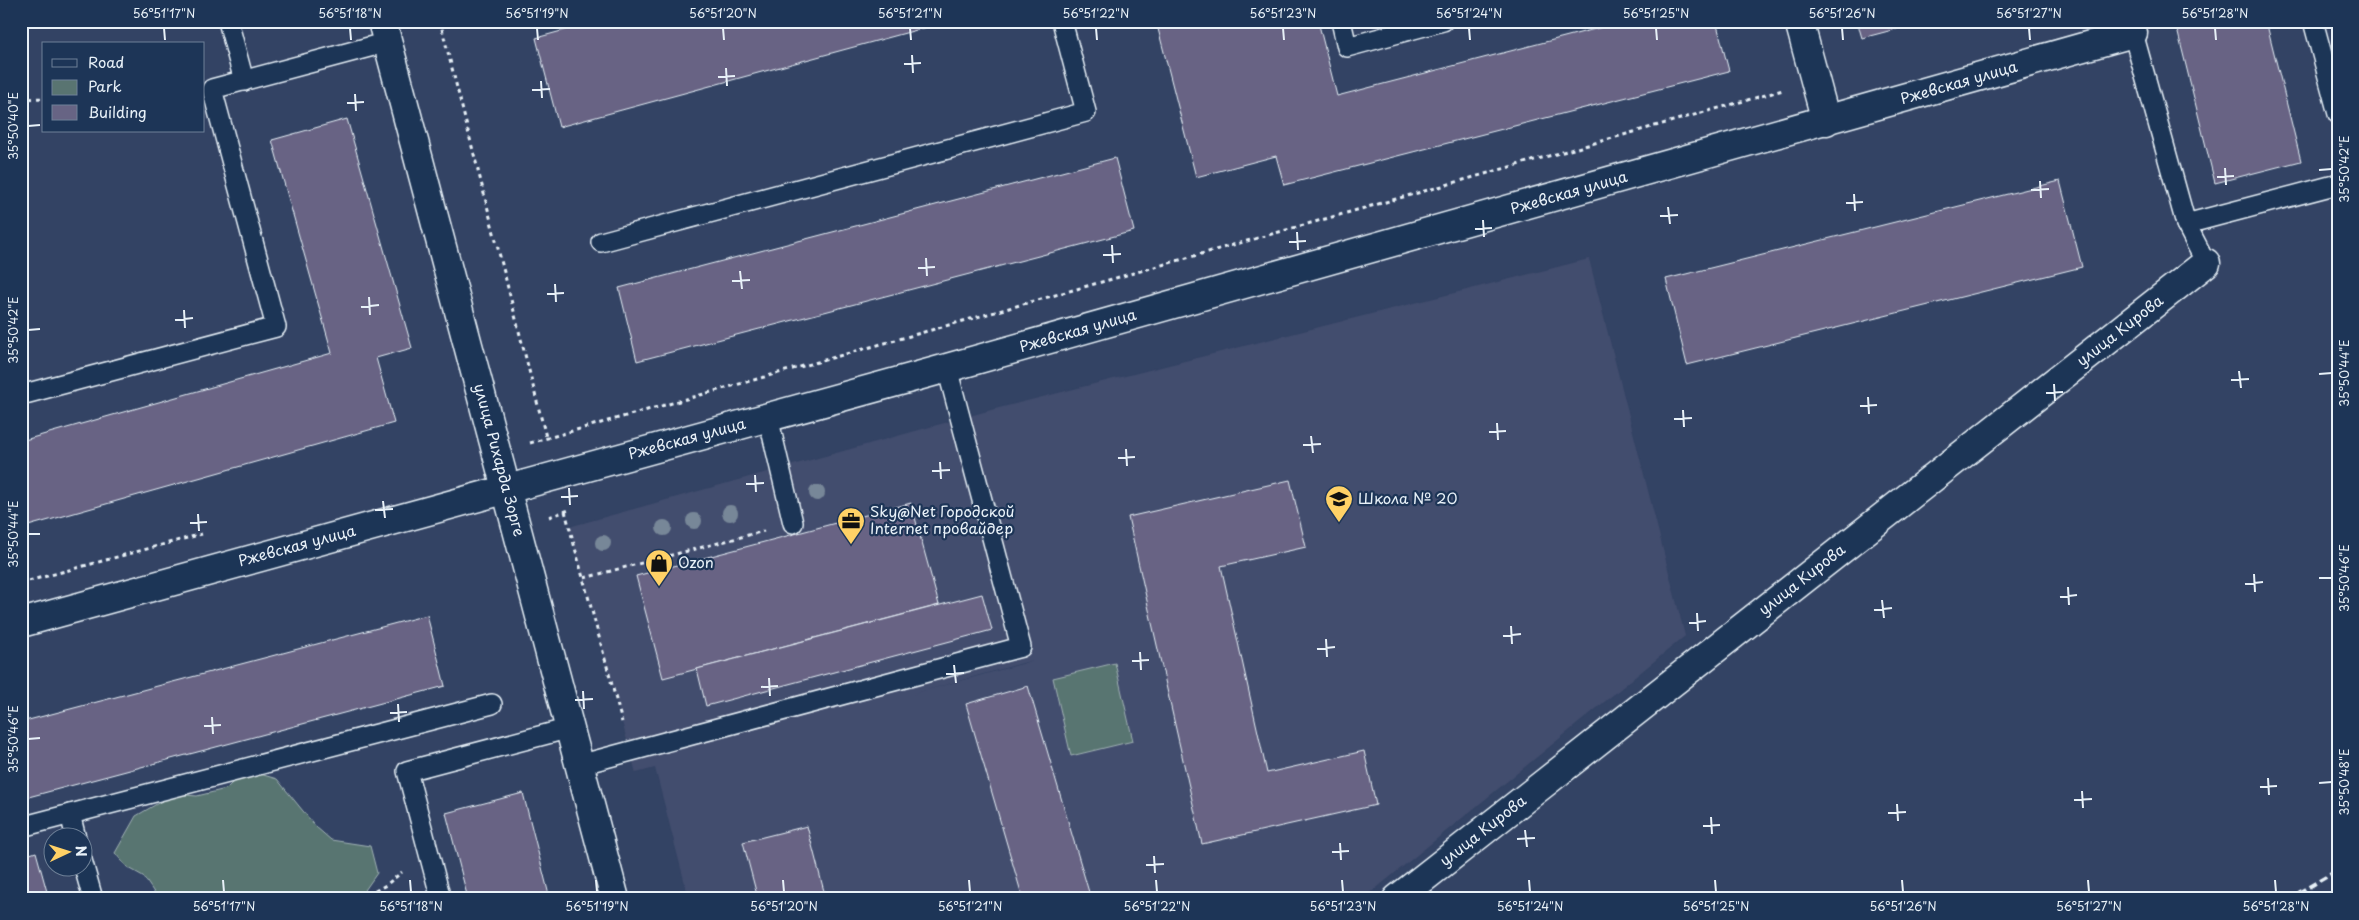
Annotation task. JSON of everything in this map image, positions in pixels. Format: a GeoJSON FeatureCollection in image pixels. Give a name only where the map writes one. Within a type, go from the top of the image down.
{"type":"FeatureCollection","features":[{"type":"Feature","properties":{"kind":"street"},"geometry":{"type":"LineString","coordinates":[[1799,21],[1826,121]]}},
{"type":"Feature","properties":{"kind":"street","name":"Ржевская улица"},"geometry":{"type":"LineString","coordinates":[[21,623],[947,368],[1826,121],[2131,27]]}},
{"type":"Feature","properties":{"kind":"street","name":"улица Рихарда Зорге"},"geometry":{"type":"LineString","coordinates":[[385,32],[615,899]]}},
{"type":"Feature","properties":{"kind":"street","name":"улица Кирова"},"geometry":{"type":"LineString","coordinates":[[1398,899],[2206,263]]}},
{"type":"Feature","properties":{"kind":"lane"},"geometry":{"type":"LineString","coordinates":[[228,21],[244,81]]}},
{"type":"Feature","properties":{"kind":"lane"},"geometry":{"type":"LineString","coordinates":[[601,242],[1086,112],[1062,21]]}},
{"type":"Feature","properties":{"kind":"lane"},"geometry":{"type":"LineString","coordinates":[[1340,21],[1347,47],[1443,21]]}},
{"type":"Feature","properties":{"kind":"lane"},"geometry":{"type":"LineString","coordinates":[[2313,21],[2338,114]]}},
{"type":"Feature","properties":{"kind":"lane"},"geometry":{"type":"LineString","coordinates":[[2131,27],[2186,224],[2206,263]]}},
{"type":"Feature","properties":{"kind":"lane"},"geometry":{"type":"LineString","coordinates":[[21,395],[276,327],[212,89],[244,81],[385,32]]}},
{"type":"Feature","properties":{"kind":"lane"},"geometry":{"type":"LineString","coordinates":[[2186,224],[2338,184]]}},
{"type":"Feature","properties":{"kind":"lane"},"geometry":{"type":"LineString","coordinates":[[579,765],[1021,647],[947,368]]}},
{"type":"Feature","properties":{"kind":"lane"},"geometry":{"type":"LineString","coordinates":[[768,417],[793,523]]}},
{"type":"Feature","properties":{"kind":"lane"},"geometry":{"type":"LineString","coordinates":[[21,828],[492,704]]}},
{"type":"Feature","properties":{"kind":"lane"},"geometry":{"type":"LineString","coordinates":[[441,899],[407,771],[570,728]]}},
{"type":"Feature","properties":{"kind":"lane"},"geometry":{"type":"LineString","coordinates":[[70,814],[74,828]]}},
{"type":"Feature","properties":{"kind":"lane"},"geometry":{"type":"LineString","coordinates":[[87,878],[93,899]]}},
{"type":"Feature","properties":{"kind":"path"},"geometry":{"type":"LineString","coordinates":[[440,21],[546,438],[629,752]]}},
{"type":"Feature","properties":{"kind":"path"},"geometry":{"type":"LineString","coordinates":[[497,454],[546,438],[1815,81]]}},
{"type":"Feature","properties":{"kind":"path"},"geometry":{"type":"LineString","coordinates":[[21,99],[42,98]]}},
{"type":"Feature","properties":{"kind":"path"},"geometry":{"type":"LineString","coordinates":[[584,578],[793,523]]}},
{"type":"Feature","properties":{"kind":"path"},"geometry":{"type":"LineString","coordinates":[[21,583],[212,531]]}},
{"type":"Feature","properties":{"kind":"path"},"geometry":{"type":"LineString","coordinates":[[361,899],[386,885],[428,852]]}},
{"type":"Feature","properties":{"kind":"shaded area","name":"Школа № 20"},"geometry":{"type":"Polygon","coordinates":[[[1589,259],[1685,636],[1363,899],[689,899],[655,768],[636,773],[569,527],[995,409],[1589,259]],[[1033,660],[909,695],[1022,664],[1033,660]]]}},
{"type":"Feature","properties":{"kind":"green space"},"geometry":{"type":"Polygon","coordinates":[[[1115,663],[1133,741],[1071,756],[1053,678],[1115,663]]]}},
{"type":"Feature","properties":{"kind":"green space"},"geometry":{"type":"Polygon","coordinates":[[[260,774],[277,779],[316,827],[331,840],[370,846],[377,873],[363,893],[318,895],[310,899],[153,899],[155,894],[143,876],[127,867],[115,853],[136,816],[174,794],[197,796],[226,789],[236,779],[260,774]]]}},
{"type":"Feature","properties":{"kind":"building"},"geometry":{"type":"Polygon","coordinates":[[[598,21],[946,22],[559,127],[536,38],[598,21]]]}},
{"type":"Feature","properties":{"kind":"building"},"geometry":{"type":"Polygon","coordinates":[[[1156,21],[1318,21],[1337,96],[1626,21],[1716,21],[1729,71],[1284,185],[1276,156],[1196,177],[1156,21]]]}},
{"type":"Feature","properties":{"kind":"building"},"geometry":{"type":"Polygon","coordinates":[[[1857,21],[1927,21],[1862,38],[1857,21]]]}},
{"type":"Feature","properties":{"kind":"building"},"geometry":{"type":"Polygon","coordinates":[[[2175,21],[2266,21],[2301,161],[2215,183],[2175,21]]]}},
{"type":"Feature","properties":{"kind":"building"},"geometry":{"type":"Polygon","coordinates":[[[347,119],[412,348],[376,358],[394,423],[21,528],[21,441],[332,353],[272,140],[347,119]]]}},
{"type":"Feature","properties":{"kind":"building"},"geometry":{"type":"Polygon","coordinates":[[[1115,158],[1134,231],[637,361],[619,288],[1115,158]]]}},
{"type":"Feature","properties":{"kind":"building"},"geometry":{"type":"Polygon","coordinates":[[[2060,181],[2082,267],[1687,365],[1666,279],[2060,181]]]}},
{"type":"Feature","properties":{"kind":"building"},"geometry":{"type":"Polygon","coordinates":[[[1290,480],[1306,547],[1221,566],[1267,773],[1364,751],[1376,805],[1202,844],[1128,517],[1290,480]]]}},
{"type":"Feature","properties":{"kind":"building"},"geometry":{"type":"Polygon","coordinates":[[[911,503],[939,605],[663,678],[636,576],[911,503]]]}},
{"type":"Feature","properties":{"kind":"building"},"geometry":{"type":"Polygon","coordinates":[[[982,594],[992,630],[706,706],[697,669],[982,594]]]}},
{"type":"Feature","properties":{"kind":"building"},"geometry":{"type":"Polygon","coordinates":[[[427,615],[445,686],[21,799],[21,722],[427,615]]]}},
{"type":"Feature","properties":{"kind":"building"},"geometry":{"type":"Polygon","coordinates":[[[1028,686],[1091,899],[1023,899],[966,704],[1028,686]]]}},
{"type":"Feature","properties":{"kind":"building"},"geometry":{"type":"Polygon","coordinates":[[[523,793],[550,899],[468,899],[446,813],[523,793]]]}},
{"type":"Feature","properties":{"kind":"building"},"geometry":{"type":"Polygon","coordinates":[[[807,826],[826,899],[758,899],[743,842],[807,826]]]}},
{"type":"Feature","properties":{"kind":"building"},"geometry":{"type":"Polygon","coordinates":[[[36,852],[49,899],[21,899],[21,857],[36,852]]]}},
{"type":"Feature","properties":{"kind":"railway"},"geometry":{"type":"LineString","coordinates":[[2288,899],[2338,870]]}},
{"type":"Feature","properties":{"kind":"place","name":"Школа № 20"},"geometry":{"type":"Point","coordinates":[1339,523]}},
{"type":"Feature","properties":{"kind":"place","name":"Sky@Net Городской Internet провайдер"},"geometry":{"type":"Point","coordinates":[851,545]}},
{"type":"Feature","properties":{"kind":"place","name":"Ozon"},"geometry":{"type":"Point","coordinates":[659,587]}}]}
